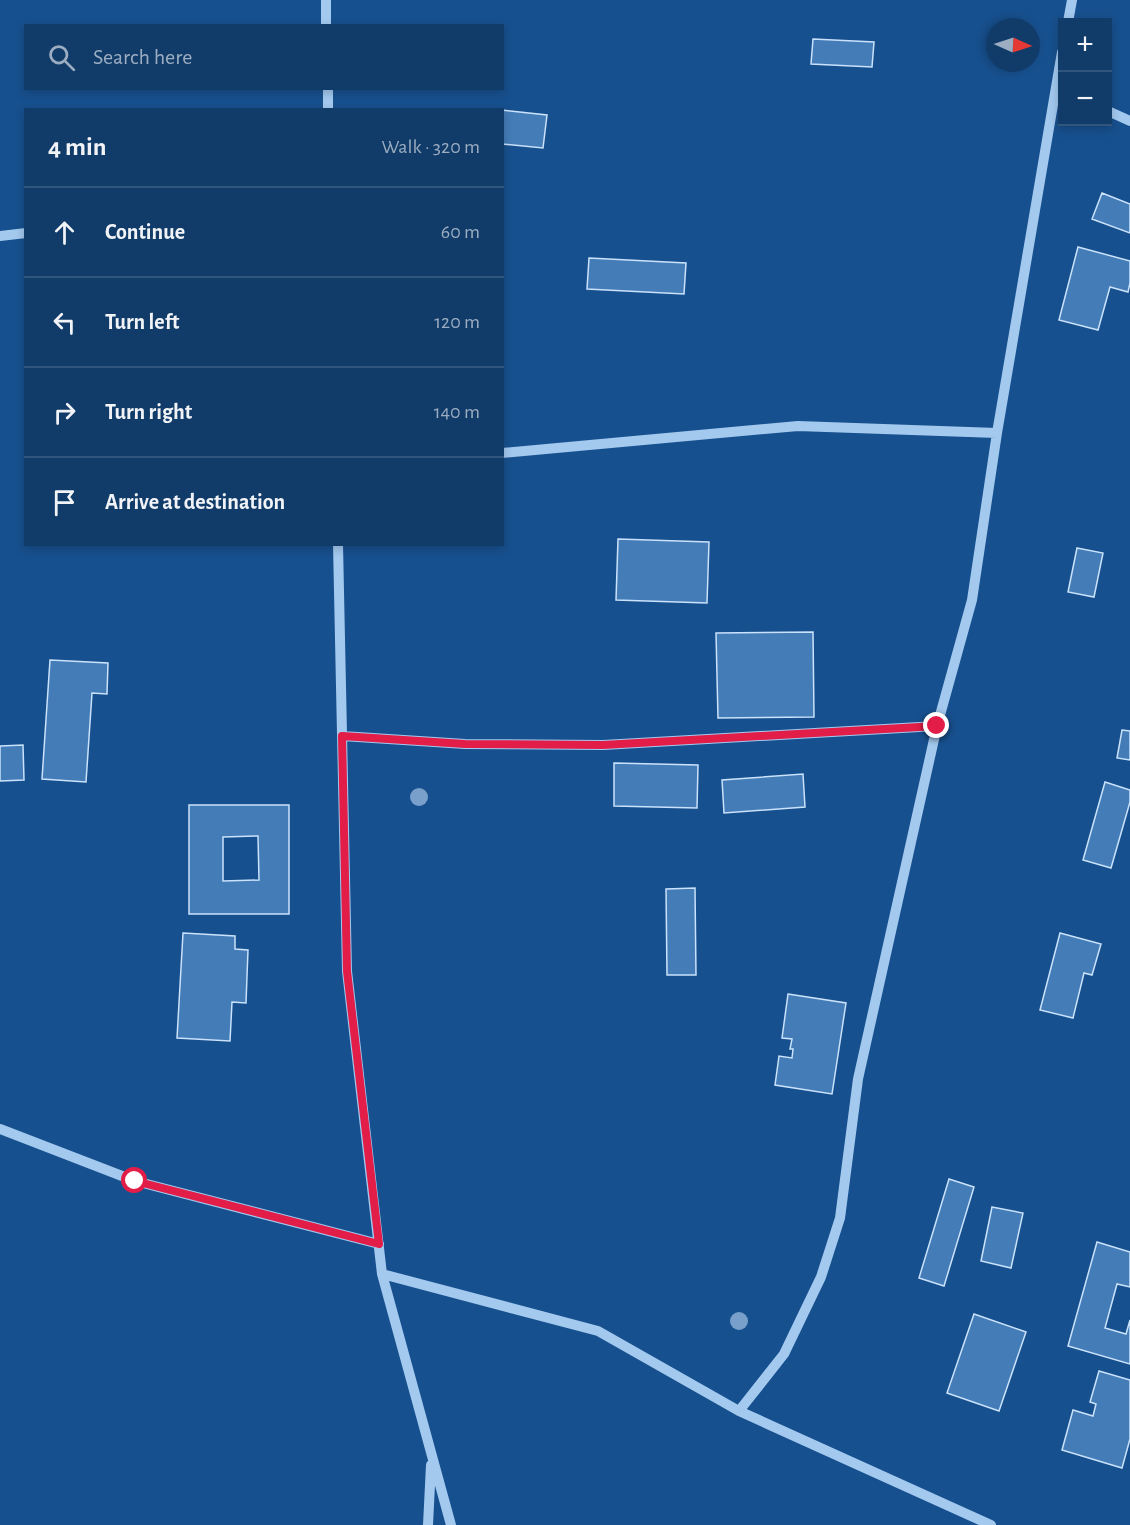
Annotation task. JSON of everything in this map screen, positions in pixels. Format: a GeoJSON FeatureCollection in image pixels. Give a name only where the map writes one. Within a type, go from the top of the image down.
{"type":"FeatureCollection","features":[{"type":"Feature","properties":{"kind":"street"},"geometry":{"type":"LineString","coordinates":[[326,0],[326,24]]}},
{"type":"Feature","properties":{"kind":"street"},"geometry":{"type":"LineString","coordinates":[[1069,18],[1072,0]]}},
{"type":"Feature","properties":{"kind":"street"},"geometry":{"type":"LineString","coordinates":[[328,90],[328,108]]}},
{"type":"Feature","properties":{"kind":"street"},"geometry":{"type":"LineString","coordinates":[[740,1411],[784,1354],[821,1277],[840,1218],[858,1079],[937,726],[972,600],[997,433],[1058,96]]}},
{"type":"Feature","properties":{"kind":"street"},"geometry":{"type":"LineString","coordinates":[[1112,113],[1130,121]]}},
{"type":"Feature","properties":{"kind":"street"},"geometry":{"type":"LineString","coordinates":[[0,236],[24,233]]}},
{"type":"Feature","properties":{"kind":"street"},"geometry":{"type":"LineString","coordinates":[[504,453],[798,426],[997,433]]}},
{"type":"Feature","properties":{"kind":"street"},"geometry":{"type":"LineString","coordinates":[[338,546],[347,971],[382,1274],[451,1525]]}},
{"type":"Feature","properties":{"kind":"street"},"geometry":{"type":"LineString","coordinates":[[342,736],[465,744],[603,745],[937,726]]}},
{"type":"Feature","properties":{"kind":"street"},"geometry":{"type":"LineString","coordinates":[[0,1129],[135,1181],[379,1244]]}},
{"type":"Feature","properties":{"kind":"street"},"geometry":{"type":"LineString","coordinates":[[382,1274],[598,1331],[740,1411],[991,1525]]}},
{"type":"Feature","properties":{"kind":"street"},"geometry":{"type":"LineString","coordinates":[[428,1525],[432,1456]]}},
{"type":"Feature","properties":{"kind":"building"},"geometry":{"type":"Polygon","coordinates":[[[813,39],[874,42],[872,67],[811,64],[813,39]]]}},
{"type":"Feature","properties":{"kind":"building"},"geometry":{"type":"Polygon","coordinates":[[[504,110],[547,115],[543,148],[504,144],[504,110]]]}},
{"type":"Feature","properties":{"kind":"building"},"geometry":{"type":"Polygon","coordinates":[[[1102,193],[1130,204],[1130,233],[1092,219],[1102,193]]]}},
{"type":"Feature","properties":{"kind":"building"},"geometry":{"type":"Polygon","coordinates":[[[1078,247],[1130,261],[1128,292],[1110,287],[1098,330],[1059,320],[1078,247]]]}},
{"type":"Feature","properties":{"kind":"building"},"geometry":{"type":"Polygon","coordinates":[[[589,258],[686,263],[684,294],[587,289],[589,258]]]}},
{"type":"Feature","properties":{"kind":"building"},"geometry":{"type":"Polygon","coordinates":[[[618,539],[709,542],[707,603],[616,600],[618,539]]]}},
{"type":"Feature","properties":{"kind":"building"},"geometry":{"type":"Polygon","coordinates":[[[1077,548],[1103,553],[1094,597],[1068,592],[1077,548]]]}},
{"type":"Feature","properties":{"kind":"building"},"geometry":{"type":"Polygon","coordinates":[[[813,632],[814,717],[718,718],[716,633],[813,632]]]}},
{"type":"Feature","properties":{"kind":"building"},"geometry":{"type":"Polygon","coordinates":[[[50,660],[108,663],[107,694],[92,693],[86,782],[42,779],[50,660]]]}},
{"type":"Feature","properties":{"kind":"building"},"geometry":{"type":"Polygon","coordinates":[[[1122,730],[1130,731],[1130,760],[1117,758],[1122,730]]]}},
{"type":"Feature","properties":{"kind":"building"},"geometry":{"type":"Polygon","coordinates":[[[23,745],[24,780],[0,781],[0,746],[23,745]]]}},
{"type":"Feature","properties":{"kind":"building"},"geometry":{"type":"Polygon","coordinates":[[[614,763],[698,765],[697,808],[614,806],[614,763]]]}},
{"type":"Feature","properties":{"kind":"building"},"geometry":{"type":"Polygon","coordinates":[[[803,774],[805,807],[724,813],[722,780],[803,774]]]}},
{"type":"Feature","properties":{"kind":"building"},"geometry":{"type":"Polygon","coordinates":[[[1105,782],[1130,790],[1130,802],[1111,868],[1083,860],[1105,782]]]}},
{"type":"Feature","properties":{"kind":"building"},"geometry":{"type":"Polygon","coordinates":[[[189,805],[289,805],[289,914],[189,914],[189,805]],[[258,836],[223,837],[223,881],[259,880],[258,836]]]}},
{"type":"Feature","properties":{"kind":"building"},"geometry":{"type":"Polygon","coordinates":[[[695,888],[696,975],[667,975],[666,889],[695,888]]]}},
{"type":"Feature","properties":{"kind":"building"},"geometry":{"type":"Polygon","coordinates":[[[183,933],[235,936],[235,949],[248,950],[246,1003],[232,1002],[230,1041],[177,1038],[183,933]]]}},
{"type":"Feature","properties":{"kind":"building"},"geometry":{"type":"Polygon","coordinates":[[[1060,933],[1101,944],[1092,975],[1084,973],[1073,1018],[1040,1010],[1060,933]]]}},
{"type":"Feature","properties":{"kind":"building"},"geometry":{"type":"Polygon","coordinates":[[[788,994],[846,1003],[832,1094],[775,1085],[779,1056],[792,1058],[793,1049],[790,1049],[792,1039],[782,1038],[788,994]]]}},
{"type":"Feature","properties":{"kind":"building"},"geometry":{"type":"Polygon","coordinates":[[[949,1179],[974,1187],[944,1286],[919,1278],[949,1179]]]}},
{"type":"Feature","properties":{"kind":"building"},"geometry":{"type":"Polygon","coordinates":[[[992,1207],[1023,1213],[1011,1268],[981,1261],[992,1207]]]}},
{"type":"Feature","properties":{"kind":"building"},"geometry":{"type":"Polygon","coordinates":[[[1097,1242],[1130,1252],[1130,1287],[1117,1284],[1105,1328],[1126,1334],[1130,1320],[1130,1364],[1068,1346],[1097,1242]]]}},
{"type":"Feature","properties":{"kind":"building"},"geometry":{"type":"Polygon","coordinates":[[[974,1314],[1026,1332],[999,1411],[947,1393],[974,1314]]]}},
{"type":"Feature","properties":{"kind":"building"},"geometry":{"type":"Polygon","coordinates":[[[1099,1371],[1130,1380],[1130,1439],[1122,1468],[1062,1450],[1073,1410],[1093,1416],[1096,1404],[1090,1402],[1099,1371]]]}},
{"type":"Feature","properties":{"kind":"route"},"geometry":{"type":"LineString","coordinates":[[135,1181],[379,1244],[347,971],[342,736],[465,744],[603,745],[937,726]]}}]}
